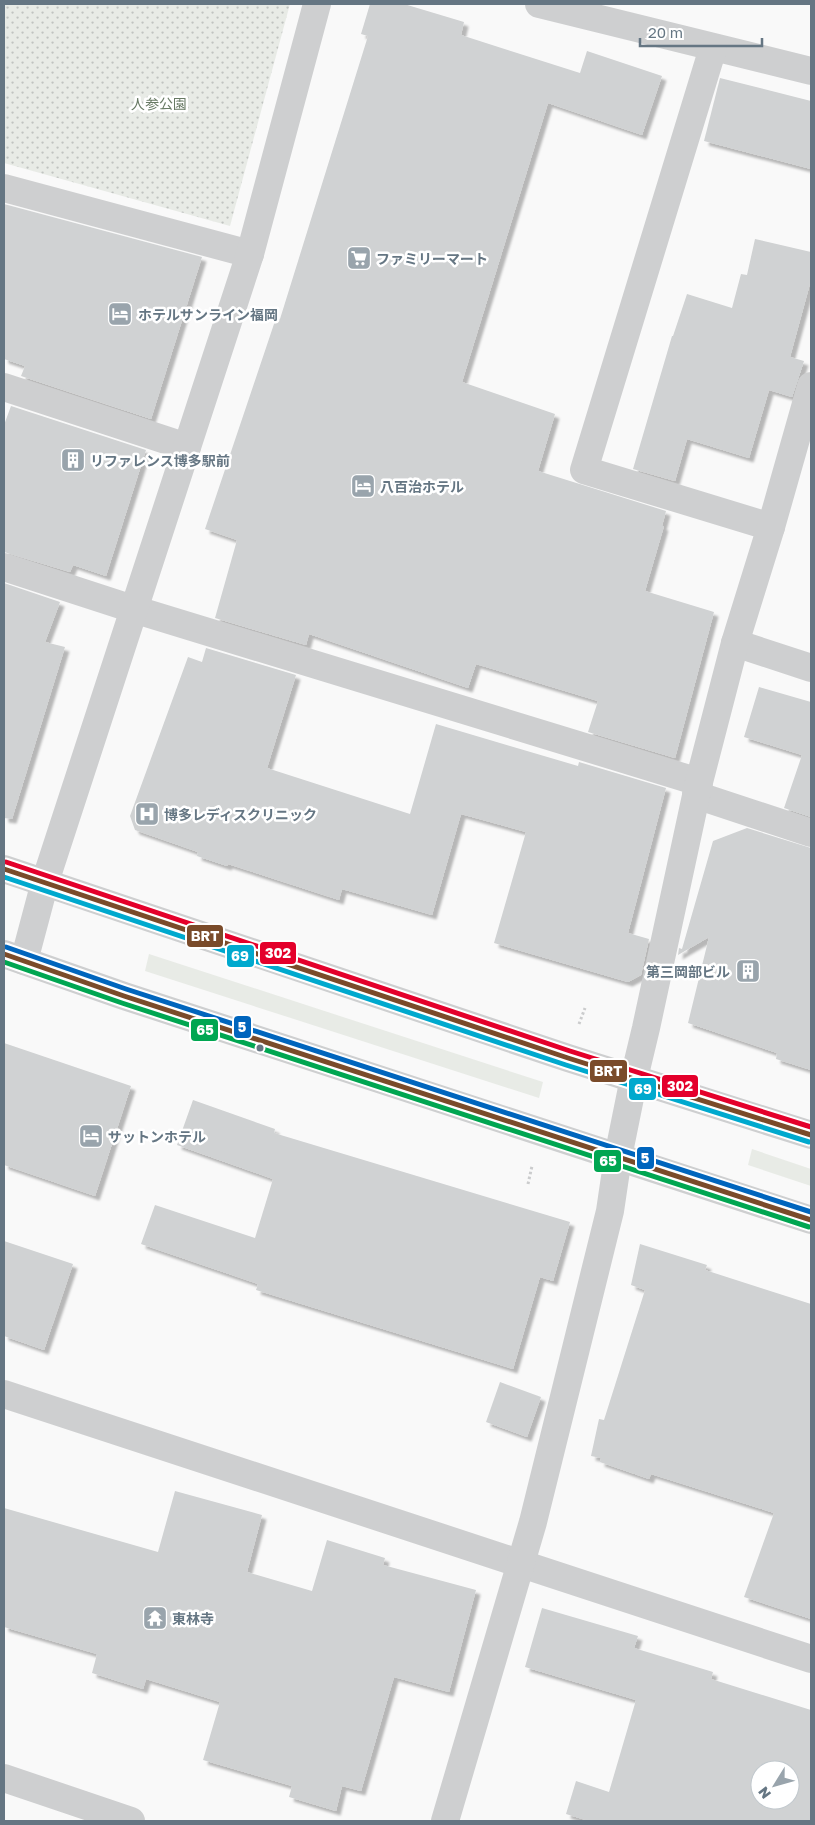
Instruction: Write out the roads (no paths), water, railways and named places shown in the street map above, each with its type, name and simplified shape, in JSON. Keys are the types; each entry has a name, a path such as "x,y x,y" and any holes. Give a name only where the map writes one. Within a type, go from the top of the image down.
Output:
{"street":[{"path":"317,4 250,254 45,882 14,957 124,996 811,1220"},
{"path":"539,4 811,72"},
{"path":"713,48 584,470 771,527"},
{"path":"4,188 250,254"},
{"path":"445,1821 520,1563 534,1522 605,1230 634,1078 697,788 735,643 771,527 811,386"},
{"path":"4,387 187,447"},
{"path":"4,567 697,788 811,833"},
{"path":"735,643 811,668"},
{"path":"4,869 568,1058 811,1135"},
{"path":"4,1394 811,1659"},
{"path":"8,1785 131,1821"}],"place":[{"name":"ファミリーマート","path":"359,258"},
{"name":"ホテルサンライン福岡","path":"120,314"},
{"name":"リファレンス博多駅前","path":"73,460"},
{"name":"八百治ホテル","path":"363,486"},
{"name":"博多レディスクリニック","path":"147,814"},
{"name":"第三岡部ビル","path":"748,971"},
{"name":"サットンホテル","path":"91,1136"},
{"name":"東林寺","path":"155,1618"}],"park label":[{"name":"人参公園","path":"159,103"}]}
